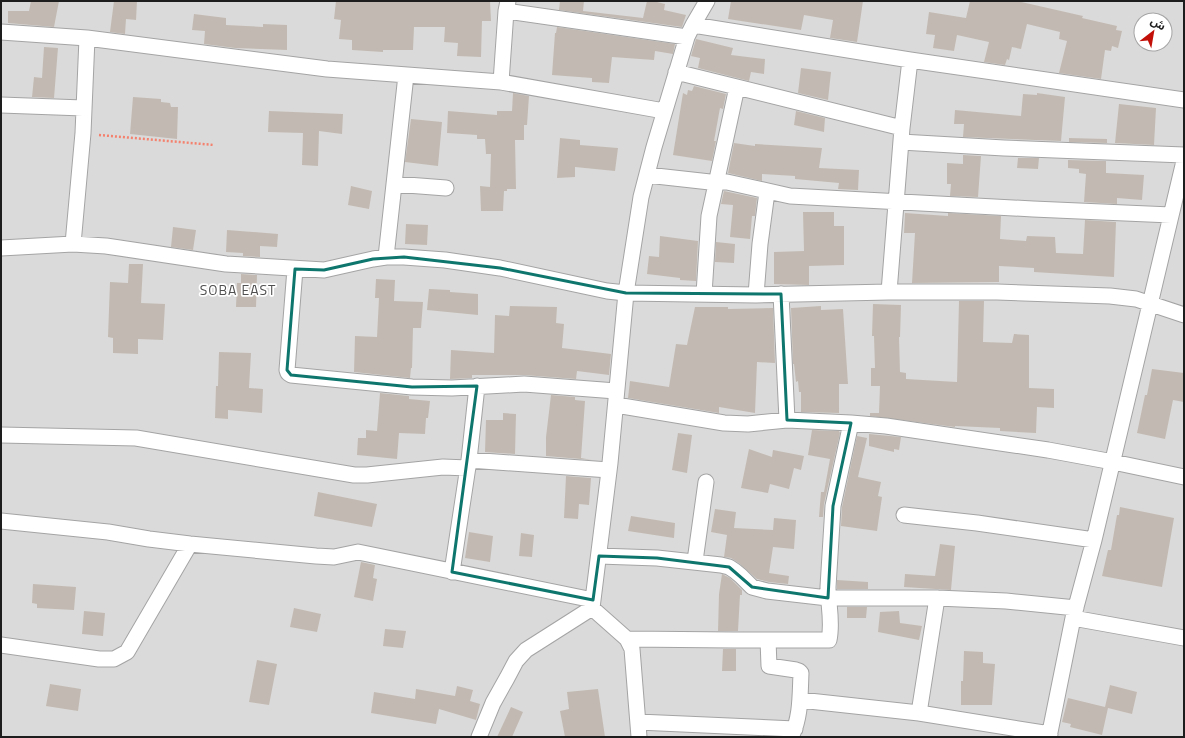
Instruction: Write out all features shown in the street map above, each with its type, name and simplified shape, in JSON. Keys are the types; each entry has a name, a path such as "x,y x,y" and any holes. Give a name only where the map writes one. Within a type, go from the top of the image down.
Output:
{"street":[{"path":"479,737 493,704 516,661 526,650 592,604 609,470 626,293 641,197 676,72 690,31 707,1"},
{"path":"501,82 507,6 910,60 1184,100"},
{"path":"1,32 87,38 270,63 326,69 501,82 664,111"},
{"path":"73,244 83,133 87,38"},
{"path":"889,292 901,135 910,60"},
{"path":"676,72 737,87 901,135 1004,148 1184,155"},
{"path":"386,257 406,76"},
{"path":"704,294 709,216 737,87"},
{"path":"1,105 83,108"},
{"path":"800,700 919,713 1049,735 1075,613 1113,462 1184,161"},
{"path":"646,175 727,182 790,196 1171,214"},
{"path":"394,184 446,188"},
{"path":"756,295 760,244 767,192"},
{"path":"1,248 73,244 106,246 226,264 324,270 351,263 386,257 411,257 500,268 607,291 626,293 756,295 889,292 998,292 1110,296 1136,299 1184,315"},
{"path":"295,269 287,370 288,374 291,375 412,387 524,384 616,398 724,423 748,424 787,420 886,426 970,438 1113,462 1184,477"},
{"path":"781,294 787,420"},
{"path":"452,572 468,464 477,386"},
{"path":"627,639 829,640 830,604 828,598 833,506 851,423"},
{"path":"1,435 136,438 354,475 367,475 468,464 609,470"},
{"path":"694,561 706,482"},
{"path":"904,515 978,523 1094,540"},
{"path":"1,521 108,532 149,540 316,556 334,556 358,552 592,604 627,639 633,654 639,730 793,733 800,700 801,674 800,671 796,670 769,666 768,640"},
{"path":"1,646 99,659 114,659 127,652 190,544"},
{"path":"599,556 694,561 729,567 752,587 767,591 828,598 938,598 1006,601 1075,613 1184,638"},
{"path":"919,713 938,598"}],"path":[{"path":"83,133 214,145"}],"highlighted area":[{"path":"404,257 500,268 626,293 781,294 787,420 851,423 833,506 828,598 752,587 729,567 657,558 599,556 593,600 452,572 477,386 412,387 291,375 287,370 295,269 324,270 373,259"}],"shaded area":[{"path":"1,1 1184,1 1184,737 1,737"}],"building":[{"path":"31,1 59,1 54,27 8,23 8,11 29,11"},
{"path":"114,1 137,1 136,20 126,19 125,34 110,32"},
{"path":"336,1 490,1 491,21 482,21 481,57 457,56 458,43 444,42 445,27 414,27 413,50 383,50 383,52 352,50 352,40 339,39 341,20 334,19"},
{"path":"560,1 584,1 583,11 643,18 647,1 653,1 665,4 664,10 686,15 682,27 559,10"},
{"path":"731,1 863,1 857,42 830,38 833,20 804,15 801,30 728,19"},
{"path":"970,1 1017,1 1083,16 1082,18 1117,26 1116,30 1122,31 1118,48 1112,46 1111,51 1105,50 1101,79 1059,73 1067,41 1059,39 1060,32 1027,24 1021,49 1012,47 1009,60 1007,59 1005,65 984,62 989,42 957,35 954,51 933,48 935,35 926,34 929,12 966,18"},
{"path":"194,14 226,18 226,25 263,27 263,24 287,25 287,50 235,48 204,44 205,31 192,30"},
{"path":"557,27 675,44 673,54 655,51 654,60 612,57 609,83 592,82 592,78 552,75 555,33"},
{"path":"696,39 733,48 731,55 765,59 764,74 751,72 749,81 698,68 700,58 691,56"},
{"path":"44,47 58,48 54,98 32,97 34,77 42,78"},
{"path":"801,68 831,72 828,100 798,93"},
{"path":"694,86 726,94 723,109 720,108 712,161 673,155 683,93 687,95 688,90 692,91"},
{"path":"513,93 529,96 527,125 524,125 524,140 515,140 516,189 507,189 507,191 504,191 503,211 481,211 480,186 490,187 491,154 486,154 485,139 477,139 477,135 447,133 448,111 497,115 497,111 512,111"},
{"path":"1037,93 1065,97 1061,141 963,137 964,124 954,124 955,110 1021,116 1023,94 1037,95"},
{"path":"133,97 161,99 161,102 170,103 171,107 178,107 177,139 130,134"},
{"path":"1119,104 1156,108 1154,145 1115,143"},
{"path":"269,111 343,114 342,134 319,131 318,166 302,165 303,133 268,132"},
{"path":"796,111 825,118 824,132 794,125"},
{"path":"411,119 442,122 438,166 405,162"},
{"path":"560,138 580,140 580,145 618,148 615,171 575,167 575,177 557,178"},
{"path":"1069,138 1107,139 1107,143 1069,142"},
{"path":"734,143 755,146 755,144 822,148 819,168 859,170 858,190 838,189 839,183 795,179 795,176 762,174 762,181 728,173"},
{"path":"963,155 981,156 978,197 950,196 951,184 947,184 947,163 963,164"},
{"path":"1018,158 1039,158 1038,169 1017,168"},
{"path":"1068,160 1106,161 1106,173 1144,175 1142,200 1117,198 1117,204 1084,202 1086,174 1079,173 1079,169 1068,168"},
{"path":"351,186 372,191 369,209 348,205"},
{"path":"724,191 757,198 755,216 752,216 750,239 730,237 733,205 721,204"},
{"path":"803,212 834,212 834,226 844,226 844,265 809,266 809,285 774,284 774,252 804,251"},
{"path":"905,213 948,216 948,213 1001,216 1000,239 1026,241 1027,236 1055,237 1056,253 1083,254 1085,220 1116,222 1114,277 1034,272 1034,268 999,266 999,282 912,283 915,233 904,233"},
{"path":"406,224 428,225 427,245 405,244"},
{"path":"173,227 196,230 193,250 171,247"},
{"path":"227,230 278,234 277,247 260,246 260,257 243,256 243,253 226,252"},
{"path":"660,236 698,241 696,281 680,280 680,278 647,274 649,256 659,257"},
{"path":"716,242 735,244 734,263 715,262"},
{"path":"129,264 143,264 141,303 165,304 163,340 138,339 138,354 113,353 113,338 108,337 110,282 128,283"},
{"path":"241,274 257,275 256,307 236,307 237,283 241,283"},
{"path":"376,279 395,280 394,301 423,302 421,328 413,328 412,368 410,378 354,372 355,336 377,337 379,298 375,298"},
{"path":"429,289 478,294 478,315 427,310"},
{"path":"959,301 984,301 983,342 1012,343 1014,334 1029,335 1029,388 1054,389 1054,408 1037,407 1036,433 1000,431 1000,428 955,427 870,416 870,413 879,413 880,386 871,386 871,368 875,368 874,336 872,336 873,304 901,305 899,337 900,372 906,373 906,379 957,382"},
{"path":"510,306 557,307 556,323 564,324 562,348 611,354 609,375 577,371 576,379 524,375 472,375 472,378 450,379 451,350 494,353 495,315 509,316"},
{"path":"821,306 821,310 843,309 848,384 839,384 839,413 801,412 801,392 799,392 798,381 796,382 793,364 791,308"},
{"path":"695,307 728,307 728,309 773,308 775,363 757,362 755,413 719,407 719,413 628,398 630,381 669,387 676,344 687,345"},
{"path":"219,352 251,353 249,388 263,389 262,413 228,410 228,419 215,418"},
{"path":"1152,369 1184,373 1184,402 1173,400 1165,439 1137,433"},
{"path":"380,393 409,396 409,399 430,401 428,418 426,418 425,434 399,433 397,459 357,455 358,438 366,438 366,430 377,431"},
{"path":"551,395 575,397 575,400 585,401 581,458 592,460 546,456 546,437"},
{"path":"503,413 516,414 515,454 485,452 486,420 503,420"},
{"path":"812,430 839,431 840,433 824,504 823,517 819,517 821,492 824,492 830,459 808,455"},
{"path":"678,433 692,435 687,473 672,470"},
{"path":"869,434 901,437 899,450 894,449 894,452 869,446"},
{"path":"857,436 867,438 858,477 881,482 878,496 882,497 877,531 841,526 842,507"},
{"path":"749,449 772,457 773,450 804,456 801,470 794,468 789,489 770,484 768,493 741,488"},
{"path":"566,476 591,478 589,505 579,504 578,519 564,518"},
{"path":"318,492 377,504 372,527 314,516"},
{"path":"1120,507 1174,518 1162,587 1102,576 1108,550 1111,550 1117,515 1119,515"},
{"path":"715,509 736,512 734,528 773,530 774,518 796,520 794,549 773,547 769,573 789,576 788,584 757,579 731,558 724,557 727,535 711,532"},
{"path":"631,516 675,523 674,538 628,531"},
{"path":"469,532 493,536 490,562 465,558"},
{"path":"521,533 534,535 532,557 519,556"},
{"path":"940,544 955,546 951,590 904,587 905,574 935,576"},
{"path":"361,562 375,565 373,578 377,579 373,601 354,597"},
{"path":"722,574 730,578 742,590 742,595 740,595 738,631 718,631 719,594"},
{"path":"837,580 868,582 868,589 837,589"},
{"path":"33,584 76,587 74,610 37,608 37,604 32,603"},
{"path":"847,607 867,607 866,618 847,618"},
{"path":"294,608 321,614 317,632 290,627"},
{"path":"84,611 105,613 103,636 82,634"},
{"path":"899,611 900,623 922,626 919,640 878,632 880,612"},
{"path":"385,629 406,631 403,648 383,646"},
{"path":"723,649 736,649 736,671 722,671"},
{"path":"964,651 983,652 983,663 995,664 992,705 961,705 961,681 963,681"},
{"path":"257,660 277,664 269,705 249,702"},
{"path":"50,684 81,689 78,711 46,706"},
{"path":"1110,685 1137,692 1132,714 1108,708 1102,735 1070,727 1071,724 1062,722 1068,698 1105,707"},
{"path":"457,686 473,690 470,701 480,704 476,720 439,709 436,724 371,713 374,692 415,699 416,689 455,696"},
{"path":"598,689 605,737 565,737 560,711 569,709 567,692"},
{"path":"511,707 523,712 512,737 497,737"}],"district":[{"name":"SOBA EAST","path":"238,290"}]}
